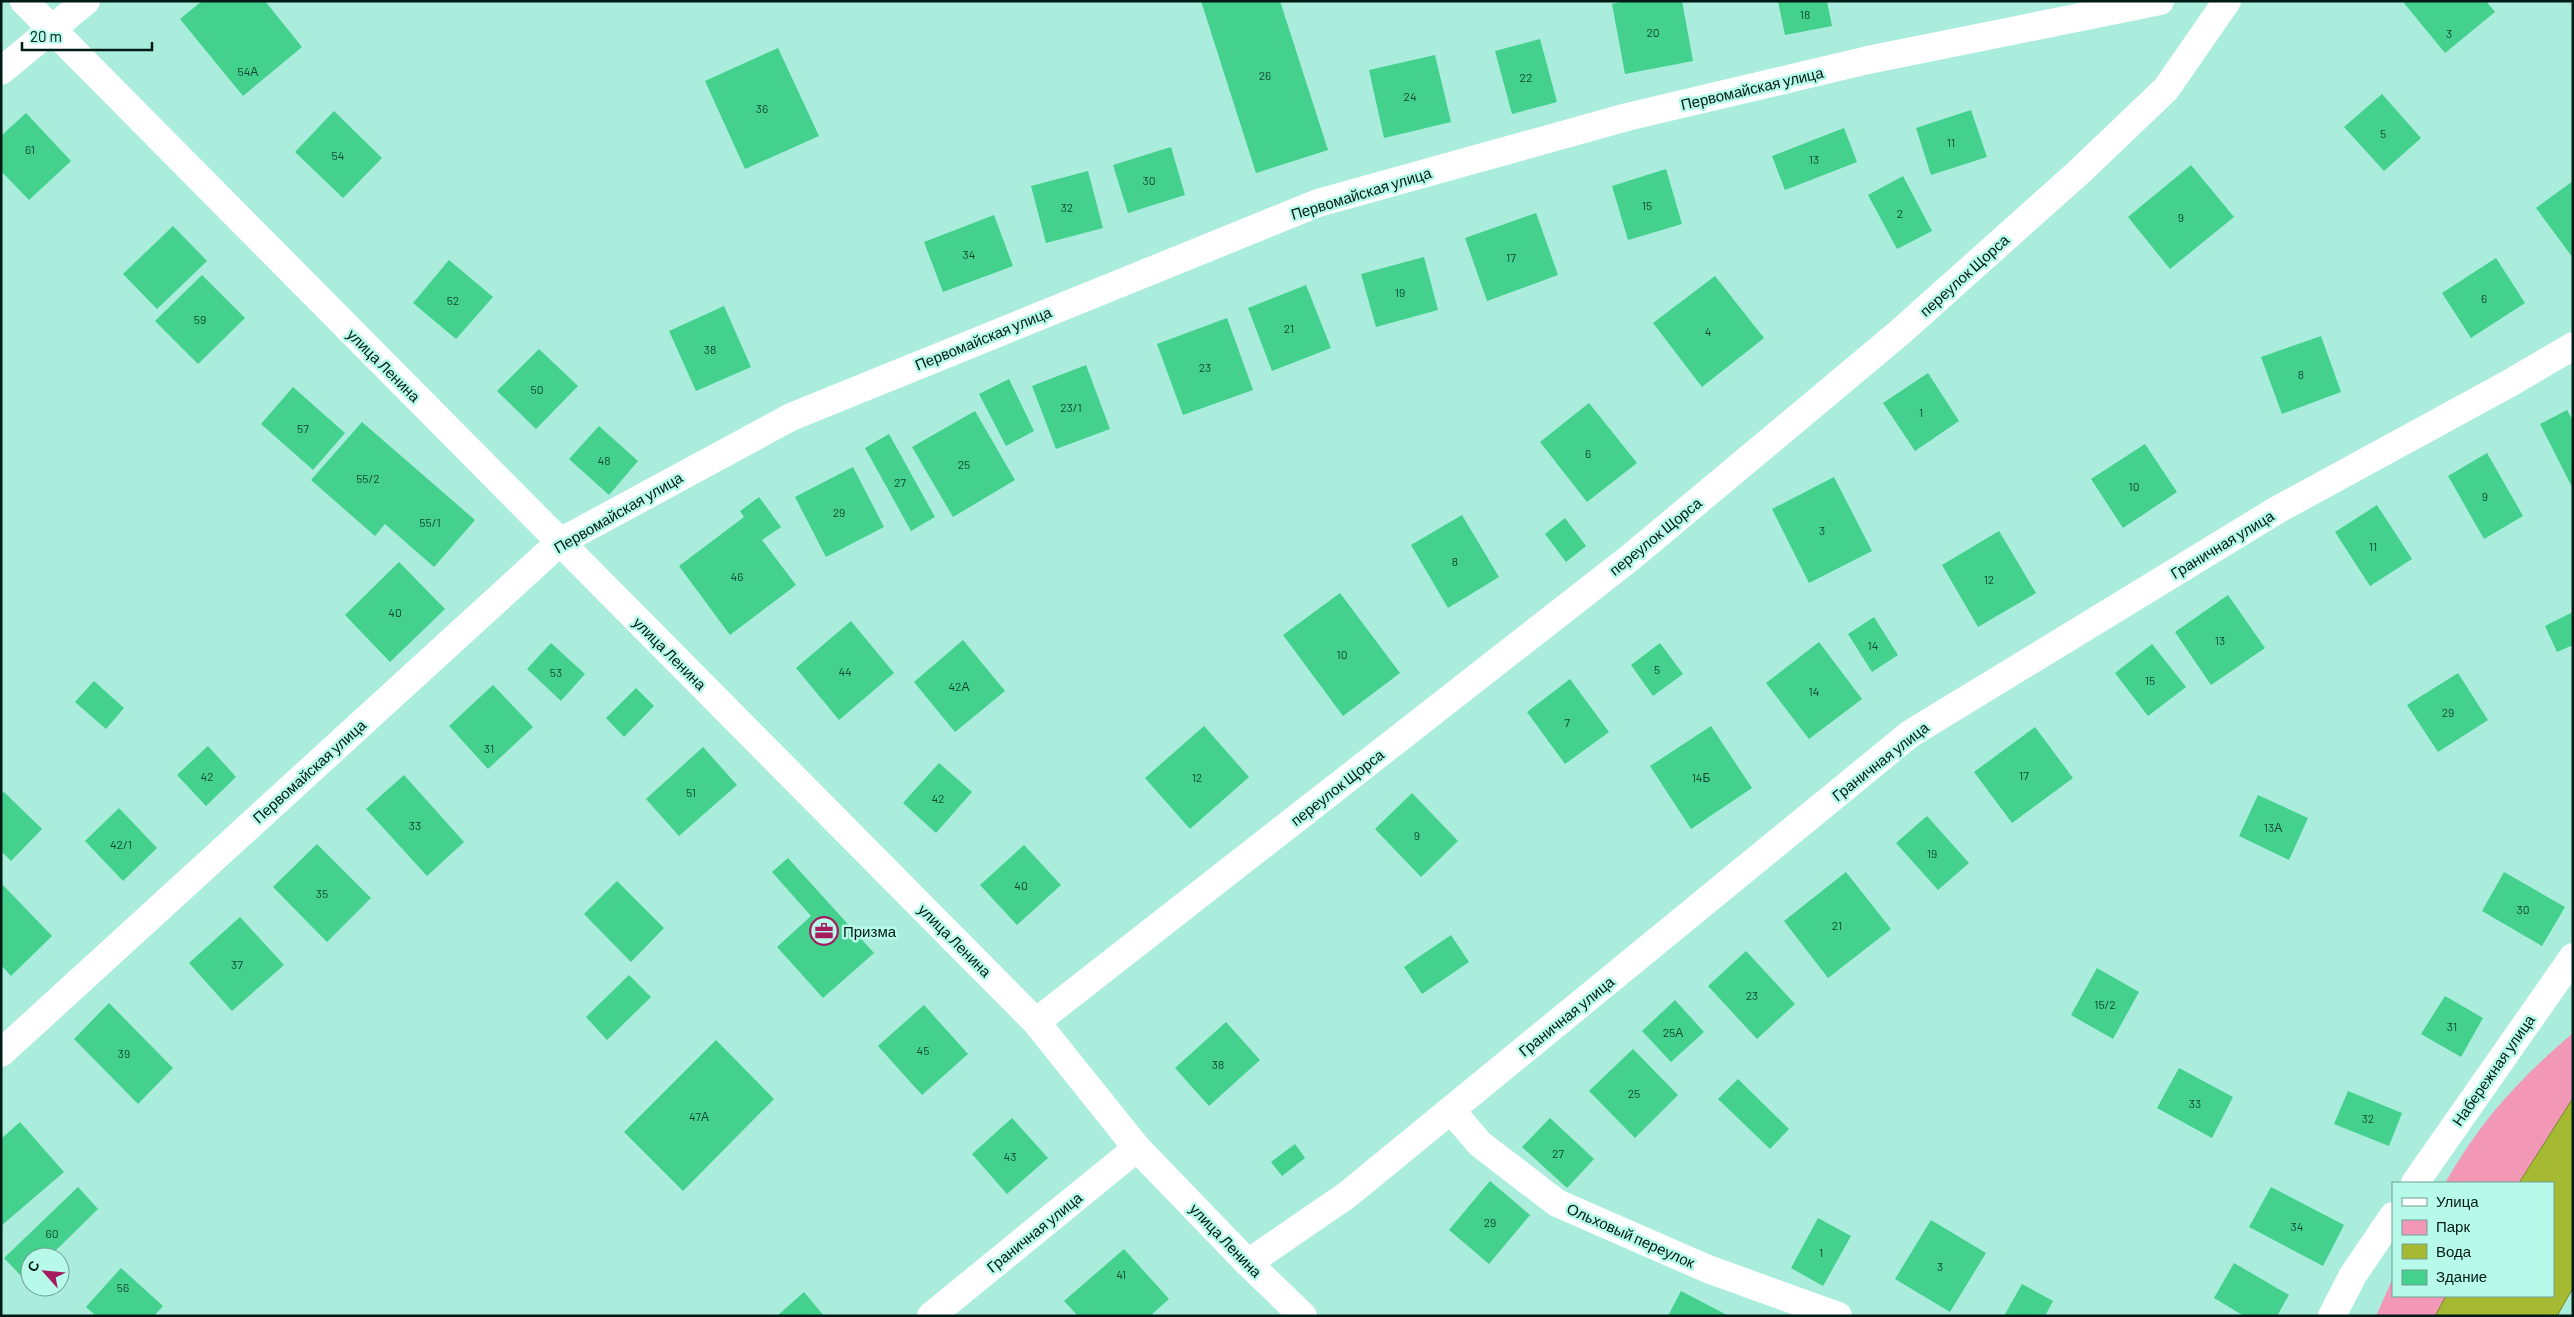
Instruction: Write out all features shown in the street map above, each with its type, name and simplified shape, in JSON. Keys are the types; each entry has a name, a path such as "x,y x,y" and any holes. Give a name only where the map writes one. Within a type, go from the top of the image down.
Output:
{"street":[{"name":"улица Ленина","path":"24,1 1036,1022 1137,1148 1248,1263 1303,1316"},
{"path":"1,70 86,1"},
{"name":"Первомайская улица","path":"1,1053 560,542 791,417 1318,203 1627,117 1868,60 2160,1"},
{"name":"переулок Щорса","path":"1036,1022 1624,563 1899,333 2079,172 2166,89 2227,1"},
{"name":"Граничная улица","path":"1248,1263 1347,1195 1910,734 2277,510 2510,383 2573,346"},
{"name":"Набережная улица","path":"2416,1182 2573,957"},
{"name":"Ольховый переулок","path":"1451,1110 1480,1144 1556,1203 1708,1269 1838,1316"},
{"name":"Граничная улица","path":"931,1316 1137,1148"},
{"path":"2332,1316 2354,1275 2392,1218"}],"green space":[{"path":"2573,1033 2573,1098 2520,1182 2446,1182 2487,1120 2518,1085"},
{"path":"2392,1280 2392,1297 2445,1297 2435,1316 2376,1316"}],"water":[{"path":"2573,1098 2573,1288 2557,1316 2435,1316 2445,1297 2554,1297 2554,1182 2520,1182"}],"building":[{"path":"202,1 265,1 302,47 243,96 180,19"},
{"path":"1201,1 1280,1 1328,150 1256,173"},
{"path":"1625,1 1682,1 1693,61 1625,74 1612,4"},
{"path":"1778,1 1827,1 1832,26 1785,35"},
{"path":"2407,1 2486,1 2495,12 2445,53 2404,3"},
{"path":"1540,39 1557,102 1512,114 1495,51"},
{"path":"778,48 819,136 745,169 705,81"},
{"path":"1435,55 1451,122 1384,138 1369,70"},
{"path":"2382,94 2421,138 2384,171 2344,127"},
{"path":"1971,110 1987,157 1931,175 1916,128"},
{"path":"334,111 382,158 343,198 295,152"},
{"path":"26,113 71,161 29,200 1,171 1,136"},
{"path":"1844,128 1857,162 1785,190 1772,156"},
{"path":"1171,147 1185,195 1128,213 1113,165"},
{"path":"2191,165 2234,217 2170,269 2128,217"},
{"path":"1666,169 1682,224 1628,240 1612,186"},
{"path":"1088,171 1103,228 1046,243 1031,186"},
{"path":"1903,176 1932,231 1897,249 1868,195"},
{"path":"2573,181 2573,258 2536,208"},
{"path":"1536,213 1558,275 1487,301 1465,238"},
{"path":"994,215 1013,266 943,292 924,242"},
{"path":"173,226 207,261 157,309 123,274"},
{"path":"1424,257 1438,310 1376,327 1361,274"},
{"path":"2496,258 2525,303 2471,338 2442,293"},
{"path":"449,260 493,297 456,339 413,303"},
{"path":"202,275 245,318 198,364 155,321"},
{"path":"1715,276 1764,338 1702,387 1653,323"},
{"path":"1306,285 1331,348 1272,371 1248,308"},
{"path":"724,306 751,367 696,391 669,331"},
{"path":"1227,318 1253,390 1183,415 1157,344"},
{"path":"2321,336 2341,392 2282,414 2261,357"},
{"path":"539,349 578,386 536,429 497,391"},
{"path":"1086,365 1110,429 1056,449 1032,386"},
{"path":"1928,373 1959,421 1915,451 1883,403"},
{"path":"1009,379 1034,431 1006,446 979,394"},
{"path":"293,387 345,433 313,470 261,424"},
{"path":"1589,403 1637,463 1587,502 1540,442"},
{"path":"2567,410 2573,421 2573,489 2540,424"},
{"path":"975,411 1015,480 953,517 912,447"},
{"path":"362,422 475,520 434,567 385,524 375,536 311,480"},
{"path":"599,426 638,461 609,495 569,459"},
{"path":"889,434 935,517 911,531 865,448"},
{"path":"2145,444 2177,492 2123,528 2091,479"},
{"path":"2487,453 2523,516 2484,539 2448,476"},
{"path":"853,467 884,527 826,557 795,497"},
{"path":"1834,477 1872,551 1809,583 1772,509"},
{"path":"759,497 781,527 762,540 796,585 730,635 679,566 744,517 740,511"},
{"path":"2377,505 2412,559 2370,586 2335,532"},
{"path":"1462,515 1499,577 1448,608 1411,545"},
{"path":"1565,518 1586,546 1566,562 1545,534"},
{"path":"1999,531 2036,593 1978,627 1942,565"},
{"path":"399,562 445,609 390,662 345,615"},
{"path":"1340,593 1400,673 1343,716 1283,635"},
{"path":"2228,595 2265,648 2211,685 2175,632"},
{"path":"2573,612 2573,645 2557,652 2545,626"},
{"path":"1874,617 1898,655 1872,672 1848,634"},
{"path":"851,621 894,673 839,720 796,668"},
{"path":"963,640 1005,691 955,732 914,682"},
{"path":"1819,642 1862,699 1809,739 1766,683"},
{"path":"551,643 585,674 561,701 527,669"},
{"path":"1660,643 1683,674 1653,696 1631,665"},
{"path":"2152,644 2186,687 2148,716 2115,673"},
{"path":"2458,673 2488,720 2438,752 2407,705"},
{"path":"1570,679 1609,732 1565,764 1527,712"},
{"path":"94,681 124,708 106,729 75,702"},
{"path":"493,685 533,727 488,769 449,726"},
{"path":"636,688 654,706 624,737 606,718"},
{"path":"1204,726 1249,777 1190,829 1145,778"},
{"path":"1711,726 1752,788 1691,829 1650,766"},
{"path":"2035,727 2073,778 2012,823 1974,772"},
{"path":"208,746 236,777 206,806 177,775"},
{"path":"703,747 737,785 679,836 646,799"},
{"path":"939,763 972,792 936,833 903,803"},
{"path":"404,775 464,842 427,876 366,809"},
{"path":"4,792 42,829 11,861 1,851 1,794"},
{"path":"1412,793 1458,841 1421,877 1375,829"},
{"path":"2258,795 2308,818 2289,860 2239,836"},
{"path":"119,808 157,848 123,881 85,841"},
{"path":"1927,816 1969,863 1938,890 1896,843"},
{"path":"317,844 371,898 327,942 273,887"},
{"path":"1024,845 1061,885 1017,925 980,885"},
{"name":"Призма","path":"788,858 874,953 823,998 777,947 811,916 772,872"},
{"path":"1846,872 1891,929 1828,978 1784,921"},
{"path":"2504,872 2565,907 2542,946 2482,911"},
{"path":"617,881 664,928 631,962 584,914"},
{"path":"1,883 52,936 11,976 1,965"},
{"path":"240,917 284,965 232,1011 189,963"},
{"path":"1451,935 1469,962 1422,994 1404,967"},
{"path":"1746,951 1795,1004 1757,1039 1708,986"},
{"path":"2097,968 2139,992 2113,1039 2071,1015"},
{"path":"629,975 651,997 607,1040 586,1017"},
{"path":"2445,996 2483,1018 2461,1057 2421,1034"},
{"path":"1675,1000 1704,1032 1671,1062 1642,1031"},
{"path":"109,1003 173,1068 138,1104 74,1039"},
{"path":"924,1005 968,1054 922,1095 878,1046"},
{"path":"1226,1022 1260,1060 1209,1106 1175,1068"},
{"path":"716,1040 774,1099 683,1191 624,1132"},
{"path":"1633,1049 1678,1095 1635,1138 1589,1091"},
{"path":"2179,1068 2233,1097 2212,1138 2157,1108"},
{"path":"1738,1079 1789,1129 1770,1149 1718,1099"},
{"path":"2348,1091 2402,1113 2389,1146 2334,1124"},
{"path":"1012,1118 1048,1158 1007,1194 972,1154"},
{"path":"1550,1118 1594,1159 1567,1188 1522,1147"},
{"path":"20,1122 64,1172 1,1226 1,1139"},
{"path":"1295,1144 1305,1158 1282,1176 1271,1162"},
{"path":"1490,1181 1530,1215 1489,1264 1449,1230"},
{"path":"78,1187 98,1209 59,1247 20,1247 20,1275 4,1258"},
{"path":"2271,1187 2344,1225 2323,1266 2249,1227"},
{"path":"1818,1218 1851,1236 1823,1286 1791,1268"},
{"path":"1931,1220 1986,1253 1950,1312 1895,1279"},
{"path":"1124,1249 1169,1299 1150,1316 1078,1316 1064,1301"},
{"path":"2234,1263 2289,1295 2277,1316 2244,1316 2214,1298"},
{"path":"121,1268 163,1306 154,1316 96,1316 86,1307"},
{"path":"2022,1284 2053,1301 2045,1316 2004,1316"},
{"path":"1681,1291 1729,1316 1668,1316"},
{"path":"804,1292 824,1316 777,1316"}],"place":[{"name":"Призма","path":"824,931"}]}
